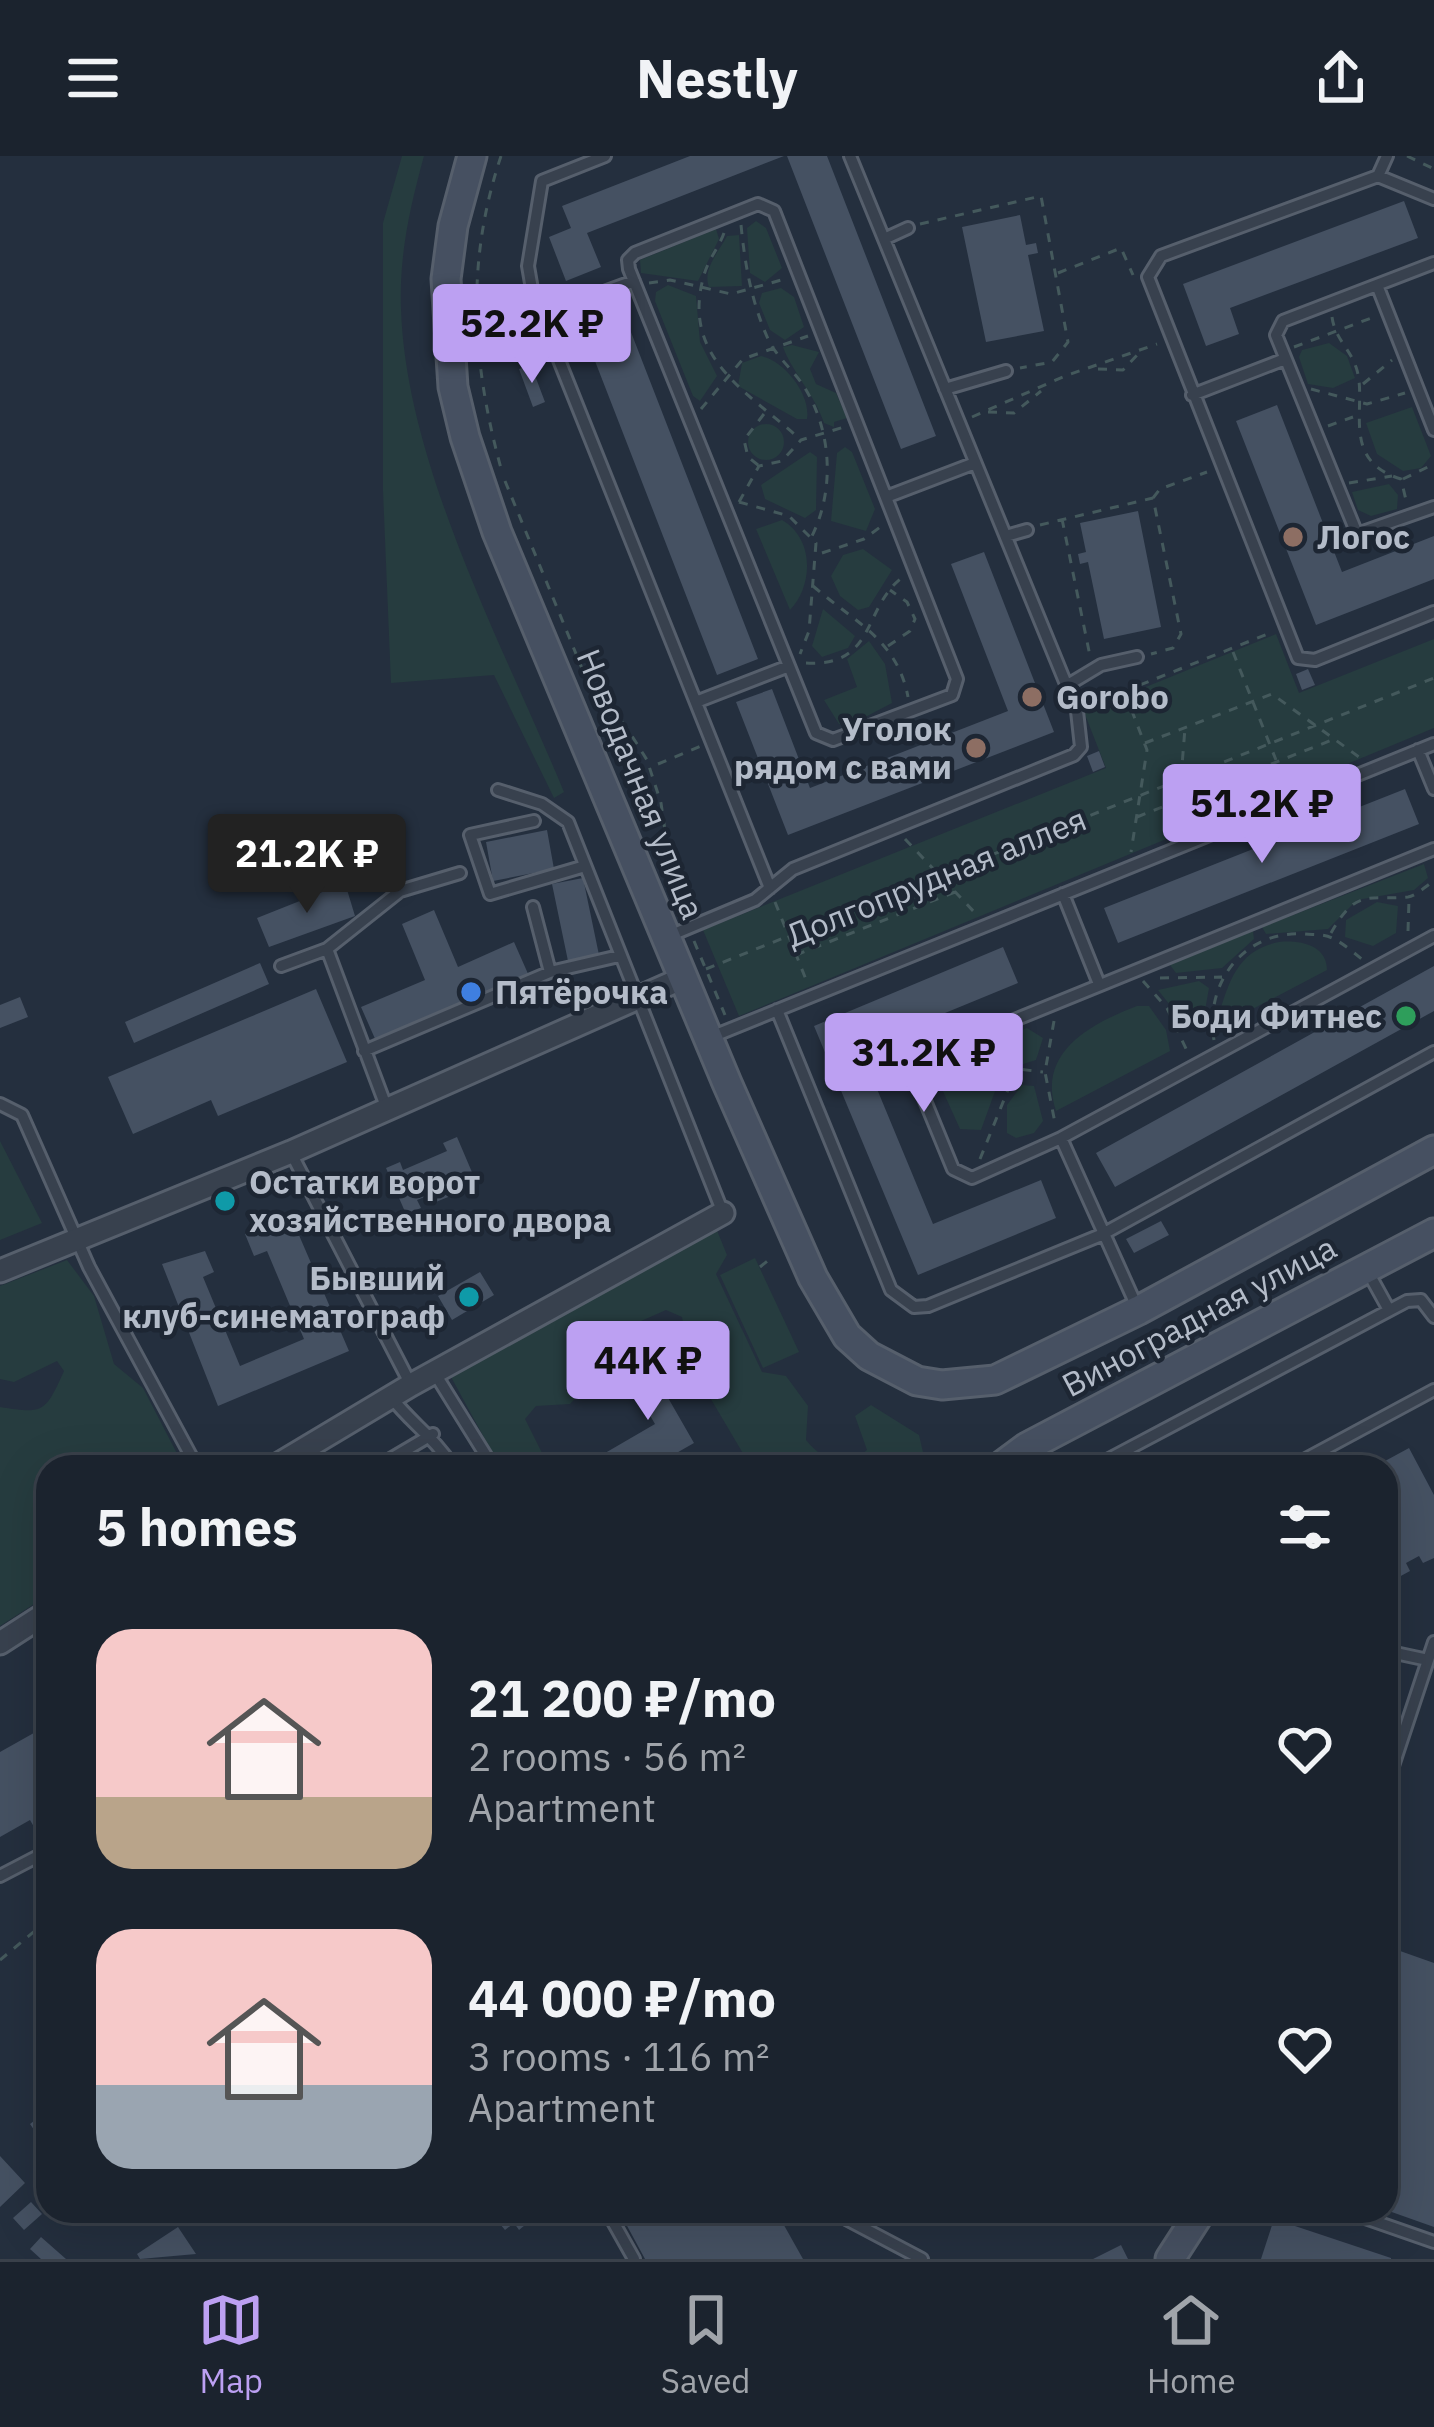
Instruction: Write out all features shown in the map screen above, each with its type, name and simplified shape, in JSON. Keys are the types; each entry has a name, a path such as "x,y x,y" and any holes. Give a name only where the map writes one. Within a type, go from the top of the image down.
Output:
{"street":[{"name":"Новодачная улица","path":"472,156 453,226 446,279 447,334 460,421 497,532 677,932 832,1315 869,1356 917,1381 942,1385 995,1380 1139,1310"},
{"path":"0,1271 291,1152 694,974"},
{"path":"1139,1310 1434,1150"},
{"path":"294,1455 411,1384 723,1213"},
{"name":"Виноградная улица","path":"1017,1455 1434,1233"},
{"path":"0,1643 36,1620"},
{"path":"1171,2259 1194,2223"}],"lane":[{"path":"605,156 542,181 528,266 541,315 770,888"},
{"path":"677,932 770,888 793,869 1074,755 1083,736 1077,711 850,156"},
{"path":"1378,176 1387,156"},
{"path":"1434,199 1378,176 1161,256 1148,277 1298,658 1315,660 1434,612"},
{"path":"767,204 857,422 958,688 911,710 822,740 628,260 635,253 740,212 767,204"},
{"path":"884,239 908,228"},
{"path":"1434,262 1277,326 1284,355 1357,534 1434,508"},
{"path":"541,315 635,284"},
{"path":"1377,285 1434,430"},
{"path":"1192,395 1284,355"},
{"path":"945,389 1006,371"},
{"path":"886,496 975,463"},
{"path":"1006,536 1027,530"},
{"path":"1066,686 1095,669 1136,657"},
{"path":"697,702 789,666"},
{"path":"720,1033 1434,744"},
{"path":"1418,750 1434,789"},
{"path":"498,790 542,804 568,822 723,1213"},
{"path":"534,821 470,835 490,894 585,866"},
{"path":"1434,850 919,1059 914,1074 952,1169 972,1178 1061,1138 1434,936"},
{"path":"281,966 327,949 400,891 460,873"},
{"path":"1063,894 1099,984"},
{"path":"533,907 550,972"},
{"path":"327,949 387,1109"},
{"path":"364,1051 550,972 619,956"},
{"path":"776,1010 891,1291 901,1301 928,1306 1101,1235 1434,1052"},
{"path":"0,1104 22,1115 78,1241 191,1455"},
{"path":"1061,1138 1101,1235 1139,1310"},
{"path":"291,1152 411,1384"},
{"path":"1366,1269 1389,1310"},
{"path":"1117,1455 1389,1310 1421,1300 1434,1317"},
{"path":"434,1372 486,1455"},
{"path":"1313,1455 1434,1390"},
{"path":"391,1396 406,1416 433,1434 446,1455"},
{"path":"397,1455 433,1434"},
{"path":"1398,1751 1434,1642"},
{"path":"1398,1654 1428,1660"},
{"path":"0,1876 36,1857"},
{"path":"614,2223 634,2259"},
{"path":"854,2223 922,2259"},
{"path":"1379,2223 1434,2242"}],"path":[{"path":"501,156 482,225 474,288 477,362 491,434 518,517 588,683 647,760 665,826 677,932 720,1033"},
{"path":"1407,156 1434,169"},
{"path":"908,228 1041,196 1068,342 1052,362 1006,371"},
{"path":"740,212 751,290 772,347 808,394 822,434 829,473 812,536"},
{"path":"723,218 724,234 701,290 698,313 703,342 724,376 802,440"},
{"path":"1056,274 1121,248 1135,279 1148,277"},
{"path":"635,284 670,280 701,290 751,290 798,274"},
{"path":"1329,303 1334,334 1353,358 1362,386 1355,416 1371,457 1401,479 1434,464"},
{"path":"1284,355 1388,312"},
{"path":"688,416 707,403 724,376 743,359 821,332"},
{"path":"959,422 1065,376 1169,339"},
{"path":"1096,368 1123,370 1140,351"},
{"path":"1362,386 1403,352"},
{"path":"986,412 1014,413 1042,389"},
{"path":"1299,393 1325,389 1358,403 1418,389"},
{"path":"759,466 748,457 744,440 768,410"},
{"path":"1314,431 1355,416"},
{"path":"739,502 759,466 782,461 802,440 857,422"},
{"path":"1027,530 1061,517 1153,498 1160,489 1220,468"},
{"path":"1336,486 1392,476"},
{"path":"1401,479 1411,517"},
{"path":"1136,657 1173,648 1181,634 1153,498"},
{"path":"725,507 739,502 790,516 812,536 819,554 809,631 799,662 822,663 849,653 872,628 889,589 915,572"},
{"path":"819,554 864,539 893,515"},
{"path":"1061,517 1095,669"},
{"path":"813,586 872,628 888,646 904,674 911,710"},
{"path":"888,646 910,632 915,619 908,602 889,589"},
{"path":"1077,711 1283,628"},
{"path":"1232,648 1277,761"},
{"name":"Долгопрудная аллея","path":"694,974 1434,678"},
{"path":"1125,692 1144,743 1129,868"},
{"path":"1144,743 1272,694 1375,768"},
{"path":"1181,779 1185,728"},
{"path":"1137,817 1334,739"},
{"path":"658,764 712,741"},
{"path":"1194,774 1200,792"},
{"path":"895,828 986,925"},
{"path":"1329,935 1363,900 1382,894 1409,897 1434,881"},
{"path":"796,955 955,892"},
{"path":"896,893 903,912"},
{"path":"1409,897 1412,948"},
{"path":"775,901 812,995"},
{"path":"1217,1054 1213,1019 1224,976 1237,957 1262,939 1282,934 1329,935 1374,968"},
{"path":"1133,970 1176,1023 1192,1067"},
{"path":"1144,982 1224,976"},
{"path":"1059,1001 1045,1072 1061,1138"},
{"path":"936,1052 956,1063 1045,1072"},
{"path":"972,1178 1016,1070"},
{"path":"760,1267 771,1258"},
{"path":"0,1960 36,1930"}],"green space":[{"path":"402,156 424,156 406,231 401,289 407,369 420,430 462,555 564,792 554,798 494,675 391,683 383,491 383,223"},
{"path":"756,221 766,228 782,268 765,282 750,273 747,228"},
{"path":"716,229 719,239 698,281 641,273 640,260"},
{"path":"739,235 742,286 709,287 708,274 716,254 727,236"},
{"path":"668,285 696,296 700,342 717,376 700,401 693,396 655,301 656,292"},
{"path":"781,288 794,297 804,327 785,340 770,330 759,303 762,293"},
{"path":"1329,343 1347,356 1355,378 1333,388 1308,384 1299,357 1302,350"},
{"path":"783,347 819,352 810,369 816,384 836,393 847,418 834,422 834,427 824,423 787,356"},
{"path":"761,356 795,380 805,400 807,419 797,419 738,386 742,363"},
{"path":"1412,407 1431,456 1421,468 1403,471 1377,454 1366,423"},
{"path":"766,424 779,429 784,442 779,455 766,460 753,455 748,442 753,429"},
{"path":"845,447 852,452 875,509 866,531 831,521 837,453"},
{"path":"810,452 817,457 816,510 805,518 765,499 761,485"},
{"path":"1389,484 1398,495 1397,509 1371,516 1358,510 1352,492"},
{"path":"782,520 800,539 807,563 803,588 790,610 756,529"},
{"path":"863,549 892,570 869,607 858,610 840,596 831,576 843,555"},
{"path":"823,609 855,636 848,648 822,657 812,646"},
{"path":"1276,634 1299,693 1434,639 1434,728 739,1016 703,930 1106,768 1084,712"},
{"path":"869,641 885,664 892,703 850,725 839,724 824,700 857,687 847,659"},
{"path":"1424,864 1428,878 1414,890 1357,900 1328,929 1266,934 1262,927"},
{"path":"1377,902 1398,906 1396,933 1373,946 1345,937 1346,920"},
{"path":"1253,931 1254,939 1222,968 1176,973 1170,965"},
{"path":"1279,942 1303,943 1317,950 1327,970 1226,1023 1219,1014 1238,968 1254,952"},
{"path":"1199,981 1209,988 1203,1022 1189,1029 1158,990"},
{"path":"1137,1006 1149,1006 1166,1030 1170,1051 1056,1111 1052,1090 1061,1056 1087,1031"},
{"path":"1027,1028 1043,1038 1036,1060 1023,1064 981,1054 985,1045"},
{"path":"957,1071 989,1072 998,1083 981,1130 960,1129 941,1087 946,1076"},
{"path":"1022,1085 1034,1086 1043,1121 1034,1133 1016,1138 1007,1133 1007,1105"},
{"path":"0,1141 42,1223 0,1240"},
{"path":"716,1228 727,1255 716,1274 762,1372 786,1376 808,1406 806,1440 823,1455 744,1455 692,1367 682,1317 666,1310 614,1333 606,1349 579,1373 582,1391 570,1404 536,1406 525,1419 543,1455 493,1455 450,1375"},
{"path":"755,1258 799,1352 763,1368 720,1275"},
{"path":"67,1260 94,1296 114,1364 143,1388 178,1455 36,1455 36,1603 0,1626 0,1407 41,1407 64,1371 57,1361 14,1382 0,1379 0,1286"},
{"path":"871,1405 919,1435 923,1452 860,1455 867,1450 855,1416"}],"building":[{"path":"690,156 784,156 587,233 601,267 566,281 549,237 571,228 562,206"},
{"path":"787,156 827,156 936,436 901,449"},
{"path":"1404,201 1418,238 1230,308 1239,334 1206,346 1183,284"},
{"path":"1020,215 1026,245 1036,243 1038,253 1028,255 1044,331 986,342 962,227"},
{"path":"622,309 758,659 717,675 581,325"},
{"path":"531,365 545,402 533,407 519,369"},
{"path":"1277,405 1342,572 1434,536 1434,579 1316,625 1236,421"},
{"path":"1138,511 1161,627 1104,639 1088,562 1080,564 1078,554 1086,552 1080,523"},
{"path":"984,552 1054,732 788,835 736,702 772,689 810,788 1008,711 951,564"},
{"path":"1308,669 1315,685 1302,690 1296,674"},
{"path":"1099,751 1105,767 1093,772 1087,756"},
{"path":"1405,789 1419,824 1118,943 1104,908"},
{"path":"547,830 554,869 493,881 486,842"},
{"path":"583,878 599,955 568,961 552,884"},
{"path":"345,883 355,916 269,947 257,918"},
{"path":"434,910 458,967 514,942 529,976 376,1041 361,1007 425,980 402,924"},
{"path":"1003,947 1018,983 860,1048 933,1224 1041,1180 1056,1218 918,1275 814,1026"},
{"path":"260,963 269,984 134,1043 125,1022"},
{"path":"1434,966 1434,1011 1115,1187 1096,1153"},
{"path":"316,989 347,1062 218,1116 211,1100 133,1134 108,1077"},
{"path":"20,997 28,1017 0,1028 0,1005"},
{"path":"457,1137 477,1184 463,1190 460,1182 449,1187 453,1195 431,1204 427,1196 417,1200 421,1208 406,1214 386,1168 400,1162 403,1170 447,1151 443,1143"},
{"path":"289,1212 349,1351 218,1406 162,1264 205,1251 214,1272 203,1277 240,1366 304,1339 267,1251 254,1256 245,1234"},
{"path":"1161,1221 1169,1235 1134,1253 1126,1239"},
{"path":"480,1272 494,1295 452,1320 438,1296"},
{"path":"640,1349 694,1443 673,1455 602,1455 655,1424 618,1361"},
{"path":"1409,1448 1434,1495 1434,1558 1423,1563 1419,1556 1406,1563 1410,1571 1398,1578 1398,1455"},
{"path":"36,1732 36,1830 30,1820 0,1837 0,1752"},
{"path":"1398,1950 1434,1963 1434,2227 1398,2214"},
{"path":"0,2156 25,2183 0,2207"},
{"path":"31,2202 36,2207 36,2219 24,2230 13,2218"},
{"path":"626,2223 783,2223 803,2259 645,2259"},
{"path":"1273,2223 1286,2223 1391,2258 1391,2259 1261,2259"},
{"path":"178,2227 196,2254 140,2259 137,2254"},
{"path":"41,2237 66,2259 41,2259 30,2249"},
{"path":"1121,2245 1128,2259 1093,2259"}],"place":[{"name":"Логос","path":"1293,537"},
{"name":"Gorobo","path":"1032,697"},
{"name":"Уголок рядом с вами","path":"976,748"},
{"name":"Пятёрочка","path":"471,992"},
{"name":"Боди Фитнес","path":"1406,1016"},
{"name":"Остатки ворот хозяйственного двора","path":"225,1201"},
{"name":"Бывший клуб-синематограф","path":"469,1297"}]}
